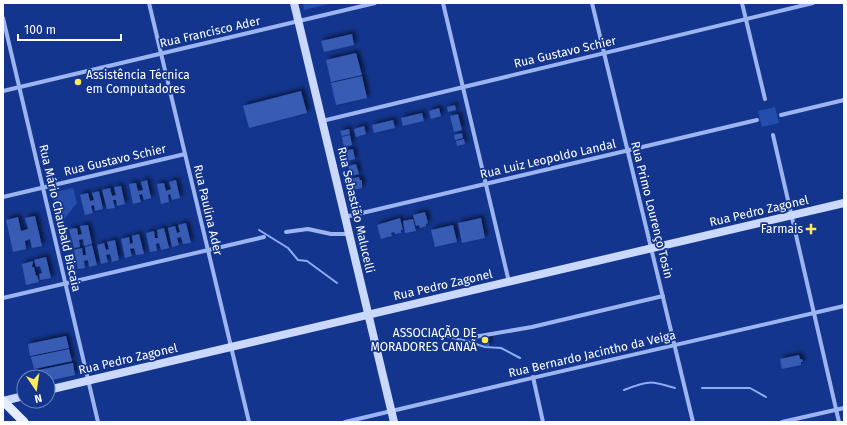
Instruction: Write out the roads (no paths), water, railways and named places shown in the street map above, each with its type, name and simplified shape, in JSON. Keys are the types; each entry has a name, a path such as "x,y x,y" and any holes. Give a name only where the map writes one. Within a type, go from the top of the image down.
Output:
{"main road":[{"path":"3,401 24,422"}],"street":[{"name":"Rua Paulina Ader","path":"149,3 249,422"},
{"name":"Rua Sebastião Malucelli","path":"294,3 394,422"},
{"name":"Rua Francisco Ader","path":"3,91 375,3"},
{"path":"443,3 509,282"},
{"name":"Rua Primo Lourenço Tosin","path":"592,3 693,422"},
{"path":"742,3 765,99"},
{"name":"Rua Gustavo Schier","path":"322,121 813,3"},
{"name":"Rua Mário Chaubald Biscaia","path":"3,18 98,422"},
{"path":"781,114 844,100"},
{"name":"Rua Luiz Leopoldo Landal","path":"345,217 757,120"},
{"path":"773,135 839,422"},
{"name":"Rua Gustavo Schier","path":"3,197 185,154"},
{"name":"Rua Pedro Zagonel","path":"56,388 844,203"},
{"path":"286,232 308,229 331,234 349,234"},
{"path":"3,298 264,237"},
{"path":"474,337 527,328 663,296"},
{"name":"Rua Bernardo Jacintho da Veiga","path":"345,422 533,377 675,346 844,306"},
{"path":"533,377 543,422"},
{"path":"3,401 16,398"},
{"path":"782,422 844,408"}],"waterway":[{"path":"259,230 288,248 298,260 307,261 337,283"},
{"path":"427,329 433,336 444,336 485,347 501,348 520,358"},
{"path":"624,390 644,383 655,383 675,388"},
{"path":"702,388 750,388 766,397"}],"place":[{"name":"Assistência Técnica em Computadores","path":"78,82"},
{"name":"Farmais","path":"811,229"},
{"name":"ASSOCIAÇÃO DE MORADORES CANAÃ","path":"485,340"}]}
